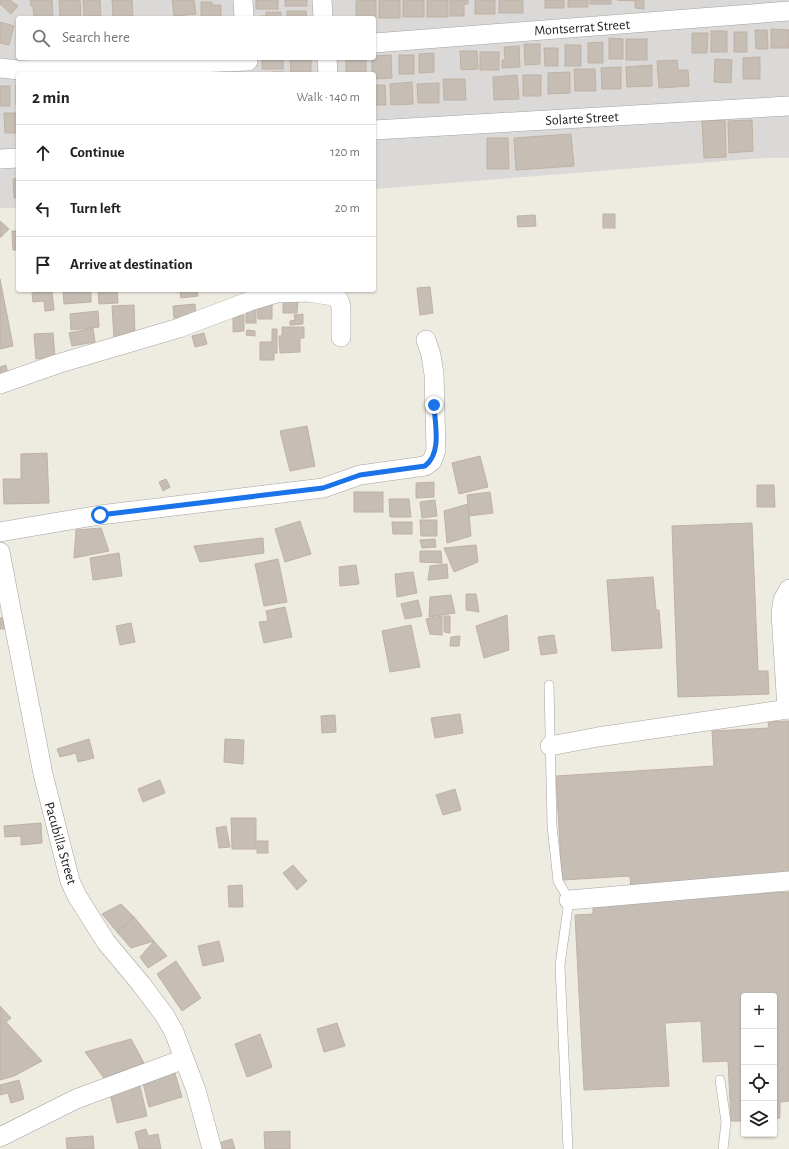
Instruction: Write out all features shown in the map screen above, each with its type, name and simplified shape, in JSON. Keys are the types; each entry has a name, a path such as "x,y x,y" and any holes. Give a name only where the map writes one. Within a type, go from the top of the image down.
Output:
{"street":[{"path":"243,0 244,16"},
{"path":"322,0 323,16"},
{"name":"Montserrat Street","path":"376,43 789,11"},
{"path":"327,60 328,72"},
{"path":"0,68 19,70 248,64"},
{"name":"Solarte Street","path":"376,130 789,106"},
{"path":"0,159 16,158"},
{"path":"0,384 57,364 179,328 250,300 277,293 308,292 333,296 339,300 341,307 341,337"},
{"path":"0,532 100,515 323,488 360,475 425,466 432,461 436,450 434,374 432,355 426,340"},
{"name":"Pacubilla Street","path":"0,552 45,781 70,881 77,896 106,942 164,1016 174,1032 196,1090 212,1149"},
{"path":"550,746 598,737 749,716 788,709 781,613 783,600 789,589"},
{"path":"569,900 789,881"},
{"path":"0,1137 76,1099 184,1059"}],"lane":[{"path":"549,685 552,826 558,881 569,900 560,965 568,1149"},
{"path":"720,1080 726,1122 723,1149"}],"shaded area":[{"path":"0,0 789,0 789,158 762,158 376,189 376,72 16,72 16,208 0,208"}],"building":[{"path":"0,0 10,0 18,6 11,14 0,4"},
{"path":"30,0 52,0 53,16 34,16 33,6 31,6"},
{"path":"59,0 80,0 81,16 60,16"},
{"path":"83,0 100,0 101,16 84,16"},
{"path":"112,0 132,0 133,16 113,16"},
{"path":"172,0 194,0 196,14 174,16"},
{"path":"256,0 278,0 278,9 256,9"},
{"path":"285,0 307,0 307,6 285,6"},
{"path":"376,0 376,16 356,16 356,1"},
{"path":"379,0 400,0 400,18 379,18"},
{"path":"403,0 424,0 424,17 403,17"},
{"path":"427,0 448,0 448,17 427,17"},
{"path":"450,0 468,0 468,4 464,4 464,16 450,16"},
{"path":"475,0 495,0 495,14 475,14"},
{"path":"499,0 523,0 523,13 499,13"},
{"path":"545,0 564,0 564,8 545,8"},
{"path":"568,0 588,0 588,7 568,7"},
{"path":"590,0 611,0 611,4 590,4"},
{"path":"617,0 644,0 644,9 635,8 635,1"},
{"path":"201,2 212,2 212,5 221,5 221,16 201,16"},
{"path":"287,11 306,11 307,16 287,16"},
{"path":"266,12 281,12 281,16 266,16"},
{"path":"0,22 14,26 9,45 0,43"},
{"path":"771,29 789,30 789,48 771,48"},
{"path":"755,30 767,30 768,49 756,49"},
{"path":"711,31 727,31 727,52 711,52"},
{"path":"734,32 747,32 747,52 734,52"},
{"path":"692,33 708,33 707,53 692,53"},
{"path":"609,38 623,39 623,59 609,59"},
{"path":"626,39 647,39 647,60 626,60"},
{"path":"603,42 603,63 588,63 588,43"},
{"path":"524,44 540,44 540,64 525,65"},
{"path":"565,45 581,45 581,66 565,66"},
{"path":"519,46 520,67 502,68 502,60 505,60 504,47"},
{"path":"544,48 558,48 558,66 545,66"},
{"path":"460,51 477,51 478,69 461,70"},
{"path":"480,52 499,52 499,70 480,70"},
{"path":"434,53 434,72 419,73 419,54"},
{"path":"391,55 392,78 376,79 376,72 372,72 372,60 376,60 376,56"},
{"path":"399,55 414,55 414,74 399,74"},
{"path":"760,57 760,79 743,79 743,58"},
{"path":"715,59 732,60 731,83 714,82"},
{"path":"262,60 283,60 283,69 262,69"},
{"path":"290,60 311,60 311,72 291,72"},
{"path":"346,60 366,60 366,72 346,72"},
{"path":"677,60 678,70 688,70 689,86 659,88 657,61"},
{"path":"652,65 652,86 627,87 626,67"},
{"path":"621,67 621,89 602,89 601,68"},
{"path":"574,69 595,69 596,91 575,91"},
{"path":"570,72 570,93 548,94 548,73"},
{"path":"517,75 519,99 494,100 493,77"},
{"path":"523,75 541,75 541,96 523,96"},
{"path":"443,79 465,79 466,100 444,100"},
{"path":"412,82 413,104 391,105 390,84"},
{"path":"439,83 439,103 418,103 417,84"},
{"path":"376,85 385,85 386,105 376,105"},
{"path":"0,86 10,86 10,106 0,106"},
{"path":"4,113 16,113 16,133 5,133"},
{"path":"725,120 726,157 704,158 702,121"},
{"path":"752,120 753,151 729,153 728,121"},
{"path":"571,134 574,166 516,170 514,138"},
{"path":"487,138 508,138 509,169 487,169"},
{"path":"16,178 16,198 14,198 13,179"},
{"path":"603,214 615,214 615,228 603,228"},
{"path":"535,215 536,226 518,227 517,216"},
{"path":"0,221 9,229 1,237 0,237"},
{"path":"12,231 16,231 16,250 13,250"},
{"path":"0,279 13,346 0,349"},
{"path":"430,287 433,313 420,315 417,288"},
{"path":"52,292 54,310 45,311 44,301 33,302 32,293"},
{"path":"63,292 91,292 91,302 64,304"},
{"path":"98,292 117,292 118,303 99,304"},
{"path":"180,292 197,292 198,296 181,298"},
{"path":"283,300 298,300 297,313 283,313"},
{"path":"257,301 272,301 272,319 258,319"},
{"path":"195,304 196,316 174,318 173,306"},
{"path":"134,305 135,337 114,338 112,306"},
{"path":"246,308 256,308 256,323 246,323"},
{"path":"98,311 99,327 71,330 70,314"},
{"path":"303,314 303,324 290,325 290,321 295,320 294,315"},
{"path":"244,315 244,331 233,332 233,316"},
{"path":"282,327 304,327 304,338 300,338 300,352 280,353 279,336 282,336"},
{"path":"93,328 95,342 72,346 69,333"},
{"path":"272,329 277,329 277,353 274,353 274,360 260,360 260,342 272,342"},
{"path":"247,330 255,331 255,336 246,335"},
{"path":"53,333 55,357 36,359 34,334"},
{"path":"204,333 207,344 195,347 192,336"},
{"path":"6,365 8,375 0,377 0,367"},
{"path":"307,426 315,466 290,471 280,431"},
{"path":"47,453 49,503 4,504 3,479 21,479 21,454"},
{"path":"480,456 488,487 459,494 452,463"},
{"path":"166,479 170,487 163,491 159,482"},
{"path":"434,482 434,497 416,498 416,483"},
{"path":"757,485 774,485 775,507 757,507"},
{"path":"354,492 383,492 383,512 354,512"},
{"path":"490,492 493,513 469,516 467,495"},
{"path":"389,499 409,499 411,517 390,517"},
{"path":"435,500 437,516 422,518 420,502"},
{"path":"468,504 471,536 447,543 444,511"},
{"path":"420,520 437,520 437,536 421,536"},
{"path":"300,521 311,554 285,562 275,529"},
{"path":"392,522 412,522 412,534 393,534"},
{"path":"752,523 758,671 768,671 769,694 678,697 672,526"},
{"path":"101,528 109,551 74,558 76,530"},
{"path":"263,538 264,553 200,562 194,546"},
{"path":"435,539 436,547 422,548 420,540"},
{"path":"476,545 478,562 454,572 444,548"},
{"path":"420,551 441,551 442,563 420,562"},
{"path":"119,553 122,576 93,580 90,558"},
{"path":"278,559 287,602 264,606 255,564"},
{"path":"447,564 448,578 428,580 430,566"},
{"path":"356,565 359,584 340,586 339,567"},
{"path":"413,572 417,593 397,597 395,574"},
{"path":"653,577 656,610 659,610 662,648 612,651 607,580"},
{"path":"466,594 476,594 479,612 466,610"},
{"path":"451,595 455,613 429,617 430,597"},
{"path":"418,600 422,616 405,619 401,604"},
{"path":"285,607 292,637 264,643 259,622 268,621 266,611"},
{"path":"507,615 509,650 484,658 476,626"},
{"path":"442,616 442,635 430,634 426,619"},
{"path":"444,616 450,616 450,633 444,632"},
{"path":"0,618 7,618 7,629 0,629"},
{"path":"131,623 135,642 120,645 116,626"},
{"path":"411,625 420,667 390,672 382,631"},
{"path":"554,635 557,653 541,655 538,637"},
{"path":"460,636 459,646 450,646 451,637"},
{"path":"460,714 463,733 435,738 431,718"},
{"path":"335,715 336,732 322,733 321,716"},
{"path":"789,721 789,879 631,888 630,876 562,880 556,776 714,766 712,731 769,728 768,722"},
{"path":"89,739 94,758 78,762 76,753 60,757 57,749"},
{"path":"225,739 244,740 243,764 224,762"},
{"path":"160,780 165,793 143,802 138,789"},
{"path":"455,789 461,810 443,815 436,795"},
{"path":"231,818 256,818 256,849 232,849"},
{"path":"41,823 42,843 21,845 21,836 5,837 4,826"},
{"path":"226,826 230,847 219,848 216,828"},
{"path":"257,841 268,841 268,853 257,853"},
{"path":"293,865 307,881 297,890 283,873"},
{"path":"242,885 243,907 229,907 228,886"},
{"path":"789,892 789,1101 780,1102 780,1118 777,1118 777,993 741,993 741,1121 731,1121 728,1061 703,1062 701,1021 665,1023 669,1086 584,1090 575,915 593,914 593,903"},
{"path":"121,904 134,917 117,932 102,914"},
{"path":"134,917 154,941 131,948 117,932"},
{"path":"154,941 167,956 148,968 140,957"},
{"path":"219,941 224,961 203,966 198,946"},
{"path":"176,961 201,998 182,1011 157,974"},
{"path":"0,1006 11,1018 6,1022 42,1061 14,1076 0,1080"},
{"path":"337,1023 345,1046 324,1052 317,1029"},
{"path":"260,1034 272,1067 247,1077 235,1044"},
{"path":"131,1039 144,1063 104,1078 85,1052"},
{"path":"174,1070 182,1097 149,1107 142,1079"},
{"path":"19,1080 24,1099 11,1103 8,1093 0,1095 0,1085"},
{"path":"139,1082 147,1116 117,1123 109,1089"},
{"path":"146,1129 148,1136 158,1134 161,1149 139,1149 135,1132"},
{"path":"290,1131 290,1149 265,1149 264,1132"},
{"path":"93,1136 94,1149 67,1149 66,1138"},
{"path":"232,1139 235,1149 217,1149 215,1144"}],"route":[{"path":"100,515 323,488 360,475 388,470 415,469 425,466 432,461 436,450 434,405"}]}
